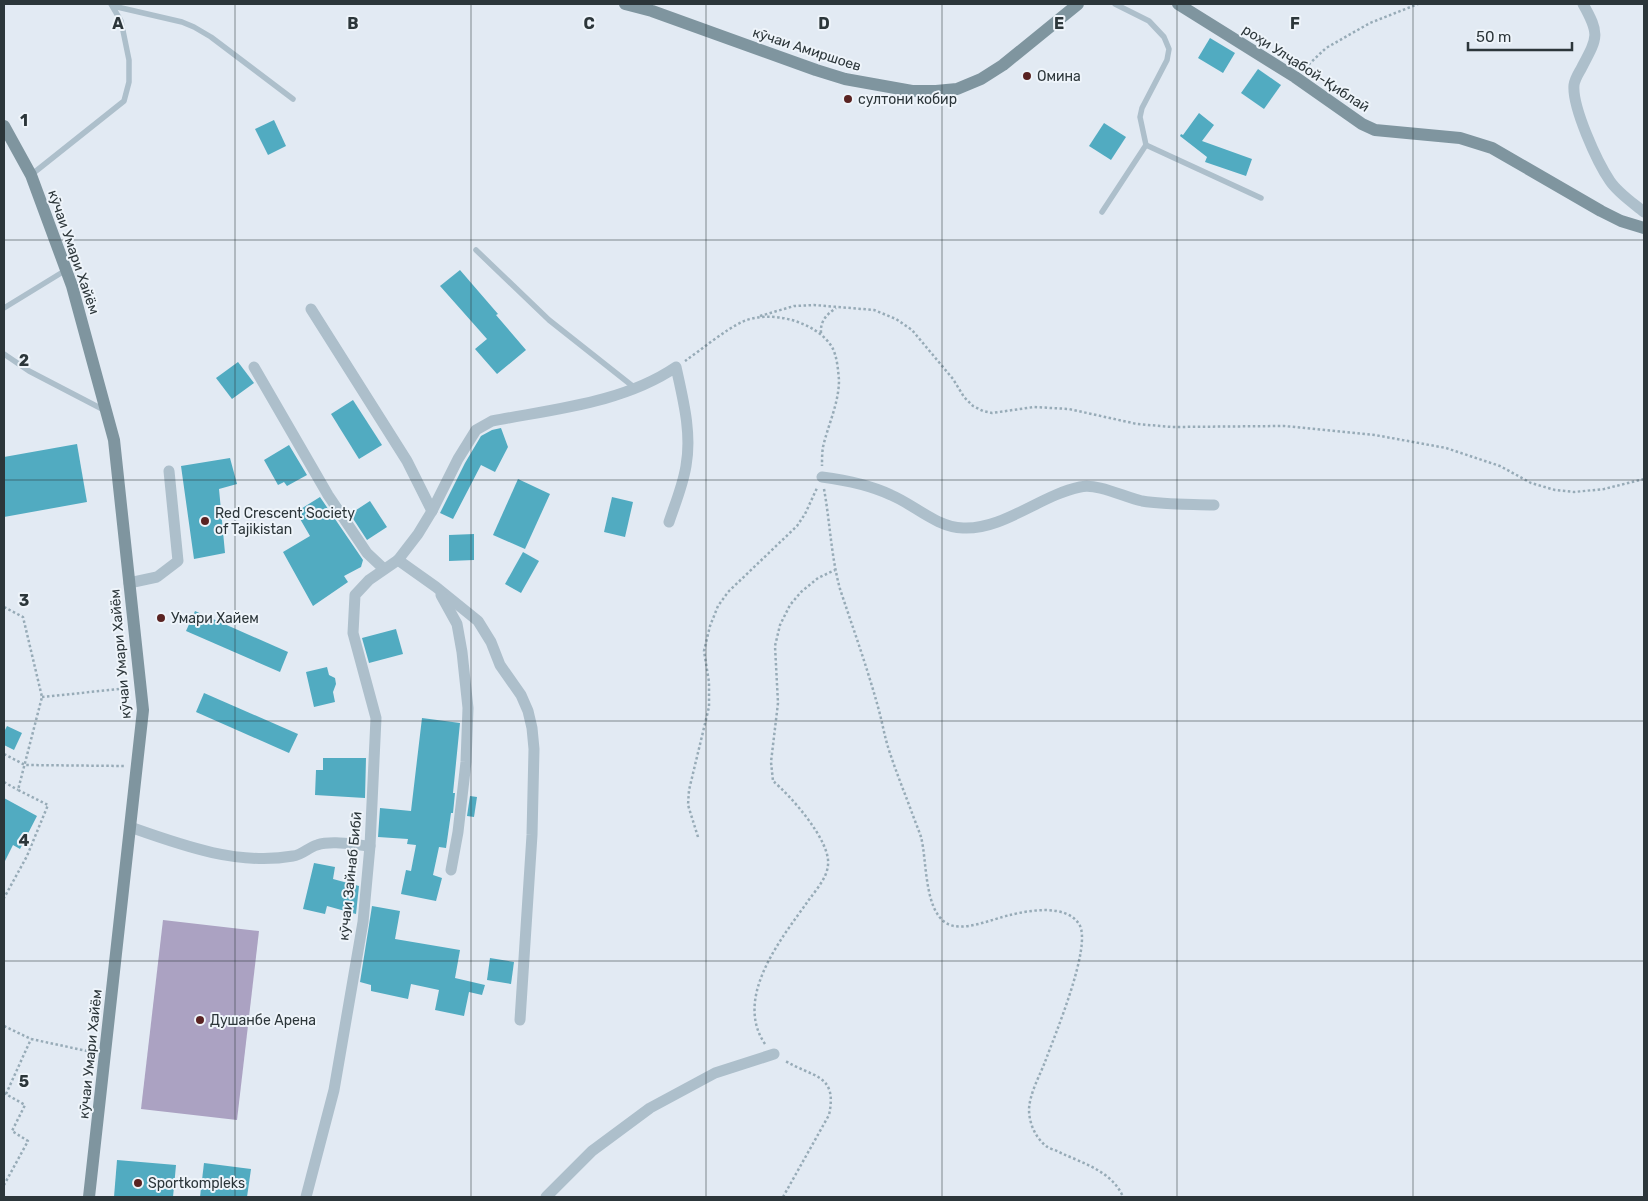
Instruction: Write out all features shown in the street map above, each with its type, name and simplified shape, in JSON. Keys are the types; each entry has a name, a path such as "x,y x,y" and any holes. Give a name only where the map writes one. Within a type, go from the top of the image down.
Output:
{"street":[{"name":"кӯчаи Амиршоев","path":"625,4 652,11 808,68 845,79 912,91 936,91 957,89 981,79 1010,59 1078,4"},
{"name":"роҳи Улҷабой-Қиблаӣ","path":"1178,4 1295,77 1362,124 1375,130 1460,138 1485,146 1507,156 1601,211 1621,221 1644,228"},
{"path":"1583,4 1594,23 1596,33 1594,42 1575,82 1576,104 1594,153 1611,183 1644,212"},
{"name":"кӯчаи Умари Хайём","path":"4,126 31,175 72,286 114,440 143,710 89,1197"},
{"path":"311,309 407,461 432,510"},
{"path":"254,367 328,495 367,553 384,568"},
{"path":"520,1020 532,835 534,749 528,711 521,695 507,677 491,642 478,621 436,587 398,560 418,534 458,460 476,430 482,425 492,421 578,405 636,389 658,379 676,367 686,411 688,451 686,468 669,522"},
{"path":"130,582 157,577 178,561 169,471"},
{"path":"822,478 864,485 892,495 939,522 952,527 964,528 978,527 1002,520 1081,486 1094,487 1150,502 1214,505"},
{"name":"кӯчаи Зайнаб Бибӣ","path":"306,1197 334,1090 363,922 370,846 376,718 353,633 355,595 360,588 384,568 398,560"},
{"path":"436,587 457,624 468,708 466,762 458,832 451,870"},
{"path":"130,828 182,846 250,859 295,856 323,843 370,846"},
{"path":"546,1197 592,1151 650,1108 715,1073 774,1054"}],"lane":[{"path":"1102,212 1146,145 1140,117 1142,108 1167,60 1169,49 1164,37 1149,21 1116,4"},
{"path":"112,5 182,22 194,27 211,37 293,99"},
{"path":"31,175 124,101 129,82 129,60 121,21 112,5"},
{"path":"1146,145 1261,198"},
{"path":"476,250 549,320 636,389"},
{"path":"4,308 66,270"},
{"path":"4,354 29,371 106,411"}],"path":[{"path":"1295,77 1326,48 1370,23 1418,4"},
{"path":"676,367 742,322 758,316 794,306 874,310 896,318 912,330 953,379 964,397 973,406 992,413 1034,407 1069,409 1138,424 1172,427 1284,426 1374,435 1446,448 1500,466 1531,482 1555,490 1574,492 1604,489 1644,479"},
{"path":"837,307 825,317 820,326 821,333 832,348 838,366 839,383 823,448 822,478 830,517 835,570 878,706 888,746 921,837 934,908 941,919 948,924 959,927 1011,914 1042,911 1062,911 1073,916 1081,926 1083,940 1080,959 1057,1030 1034,1091 1029,1108 1030,1123 1036,1135 1046,1146 1092,1166 1110,1179 1123,1197"},
{"path":"758,316 781,317 821,333"},
{"path":"698,837 688,805 689,790 709,707 704,651 710,626 718,606 728,592 797,526 805,514 822,478"},
{"path":"783,1197 829,1115 832,1101 829,1087 822,1079 791,1065 774,1054 764,1042 756,1022 755,1002 762,972 776,946 823,880 829,864 824,846 813,827 793,800 773,781 772,762 778,703 775,646 780,625 790,605 801,592 818,578 835,570"},
{"path":"4,606 23,617 42,697 18,790"},
{"path":"42,697 140,686"},
{"path":"4,754 25,764 120,767 136,765"},
{"path":"4,782 48,805 27,856 4,898"},
{"path":"4,1026 31,1039 87,1051"},
{"path":"4,1185 28,1141 12,1131 25,1105 5,1094 31,1039"}],"shaded area":[{"name":"Душанбе Арена","path":"163,920 259,931 237,1120 141,1109"}],"building":[{"path":"1210,38 1235,53 1223,73 1198,58"},
{"path":"1258,69 1281,85 1264,109 1241,93"},
{"path":"1199,113 1214,125 1202,141 1252,159 1246,176 1205,162 1207,157 1180,136 1181,134 1183,135"},
{"path":"274,120 286,146 268,155 255,129"},
{"path":"1104,123 1126,137 1111,160 1089,146"},
{"path":"460,270 526,350 497,374 475,349 487,339 440,286"},
{"path":"238,362 254,383 232,399 216,378"},
{"path":"353,400 382,445 359,459 331,414"},
{"path":"501,428 508,447 495,472 481,465 453,519 440,513 481,436"},
{"path":"77,444 87,502 4,517 4,457"},
{"path":"289,445 307,475 287,486 284,482 278,485 264,460"},
{"name":"Red Crescent Society of Tajikistan","path":"230,458 237,484 219,489 225,553 194,559 181,466"},
{"path":"518,479 550,494 525,549 493,535"},
{"path":"320,497 363,560 361,567 344,576 348,582 313,606 283,552 310,536 296,512"},
{"path":"612,497 633,502 625,537 604,532"},
{"path":"370,501 387,527 367,540 350,514"},
{"path":"474,534 474,560 449,561 449,535"},
{"path":"523,552 539,561 521,593 505,584"},
{"path":"195,611 288,652 280,672 186,631"},
{"path":"396,629 403,654 369,663 362,638"},
{"path":"327,667 329,675 335,678 336,684 333,692 335,702 314,707 306,672"},
{"path":"204,693 298,734 289,753 196,712"},
{"path":"422,718 460,723 453,793 455,793 453,813 451,813 446,848 439,847 433,875 442,878 436,901 401,894 406,870 411,871 416,845 407,844 408,839 378,837 380,808 411,811"},
{"path":"7,726 22,733 14,750 4,745 4,732"},
{"path":"323,758 366,758 365,798 315,795 316,770 323,770"},
{"path":"470,796 477,797 474,817 467,816"},
{"path":"4,798 37,816 20,849 13,845 4,863"},
{"path":"314,863 335,867 333,879 359,886 356,914 327,906 325,914 303,909"},
{"path":"372,906 400,911 395,939 460,950 455,978 485,985 482,995 469,992 464,1016 435,1010 439,990 411,984 408,999 371,991 371,985 360,982"},
{"path":"490,958 514,962 511,984 487,980"},
{"path":"117,1160 176,1165 173,1197 114,1197"},
{"path":"204,1163 251,1169 247,1197 200,1197"}],"place":[{"name":"Омина","path":"1027,76"},
{"name":"султони кобир","path":"848,99"},
{"name":"Red Crescent Society of Tajikistan","path":"205,521"},
{"name":"Умари Хайем","path":"161,618"},
{"name":"Душанбе Арена","path":"200,1020"},
{"name":"Sportkompleks","path":"138,1183"}]}
